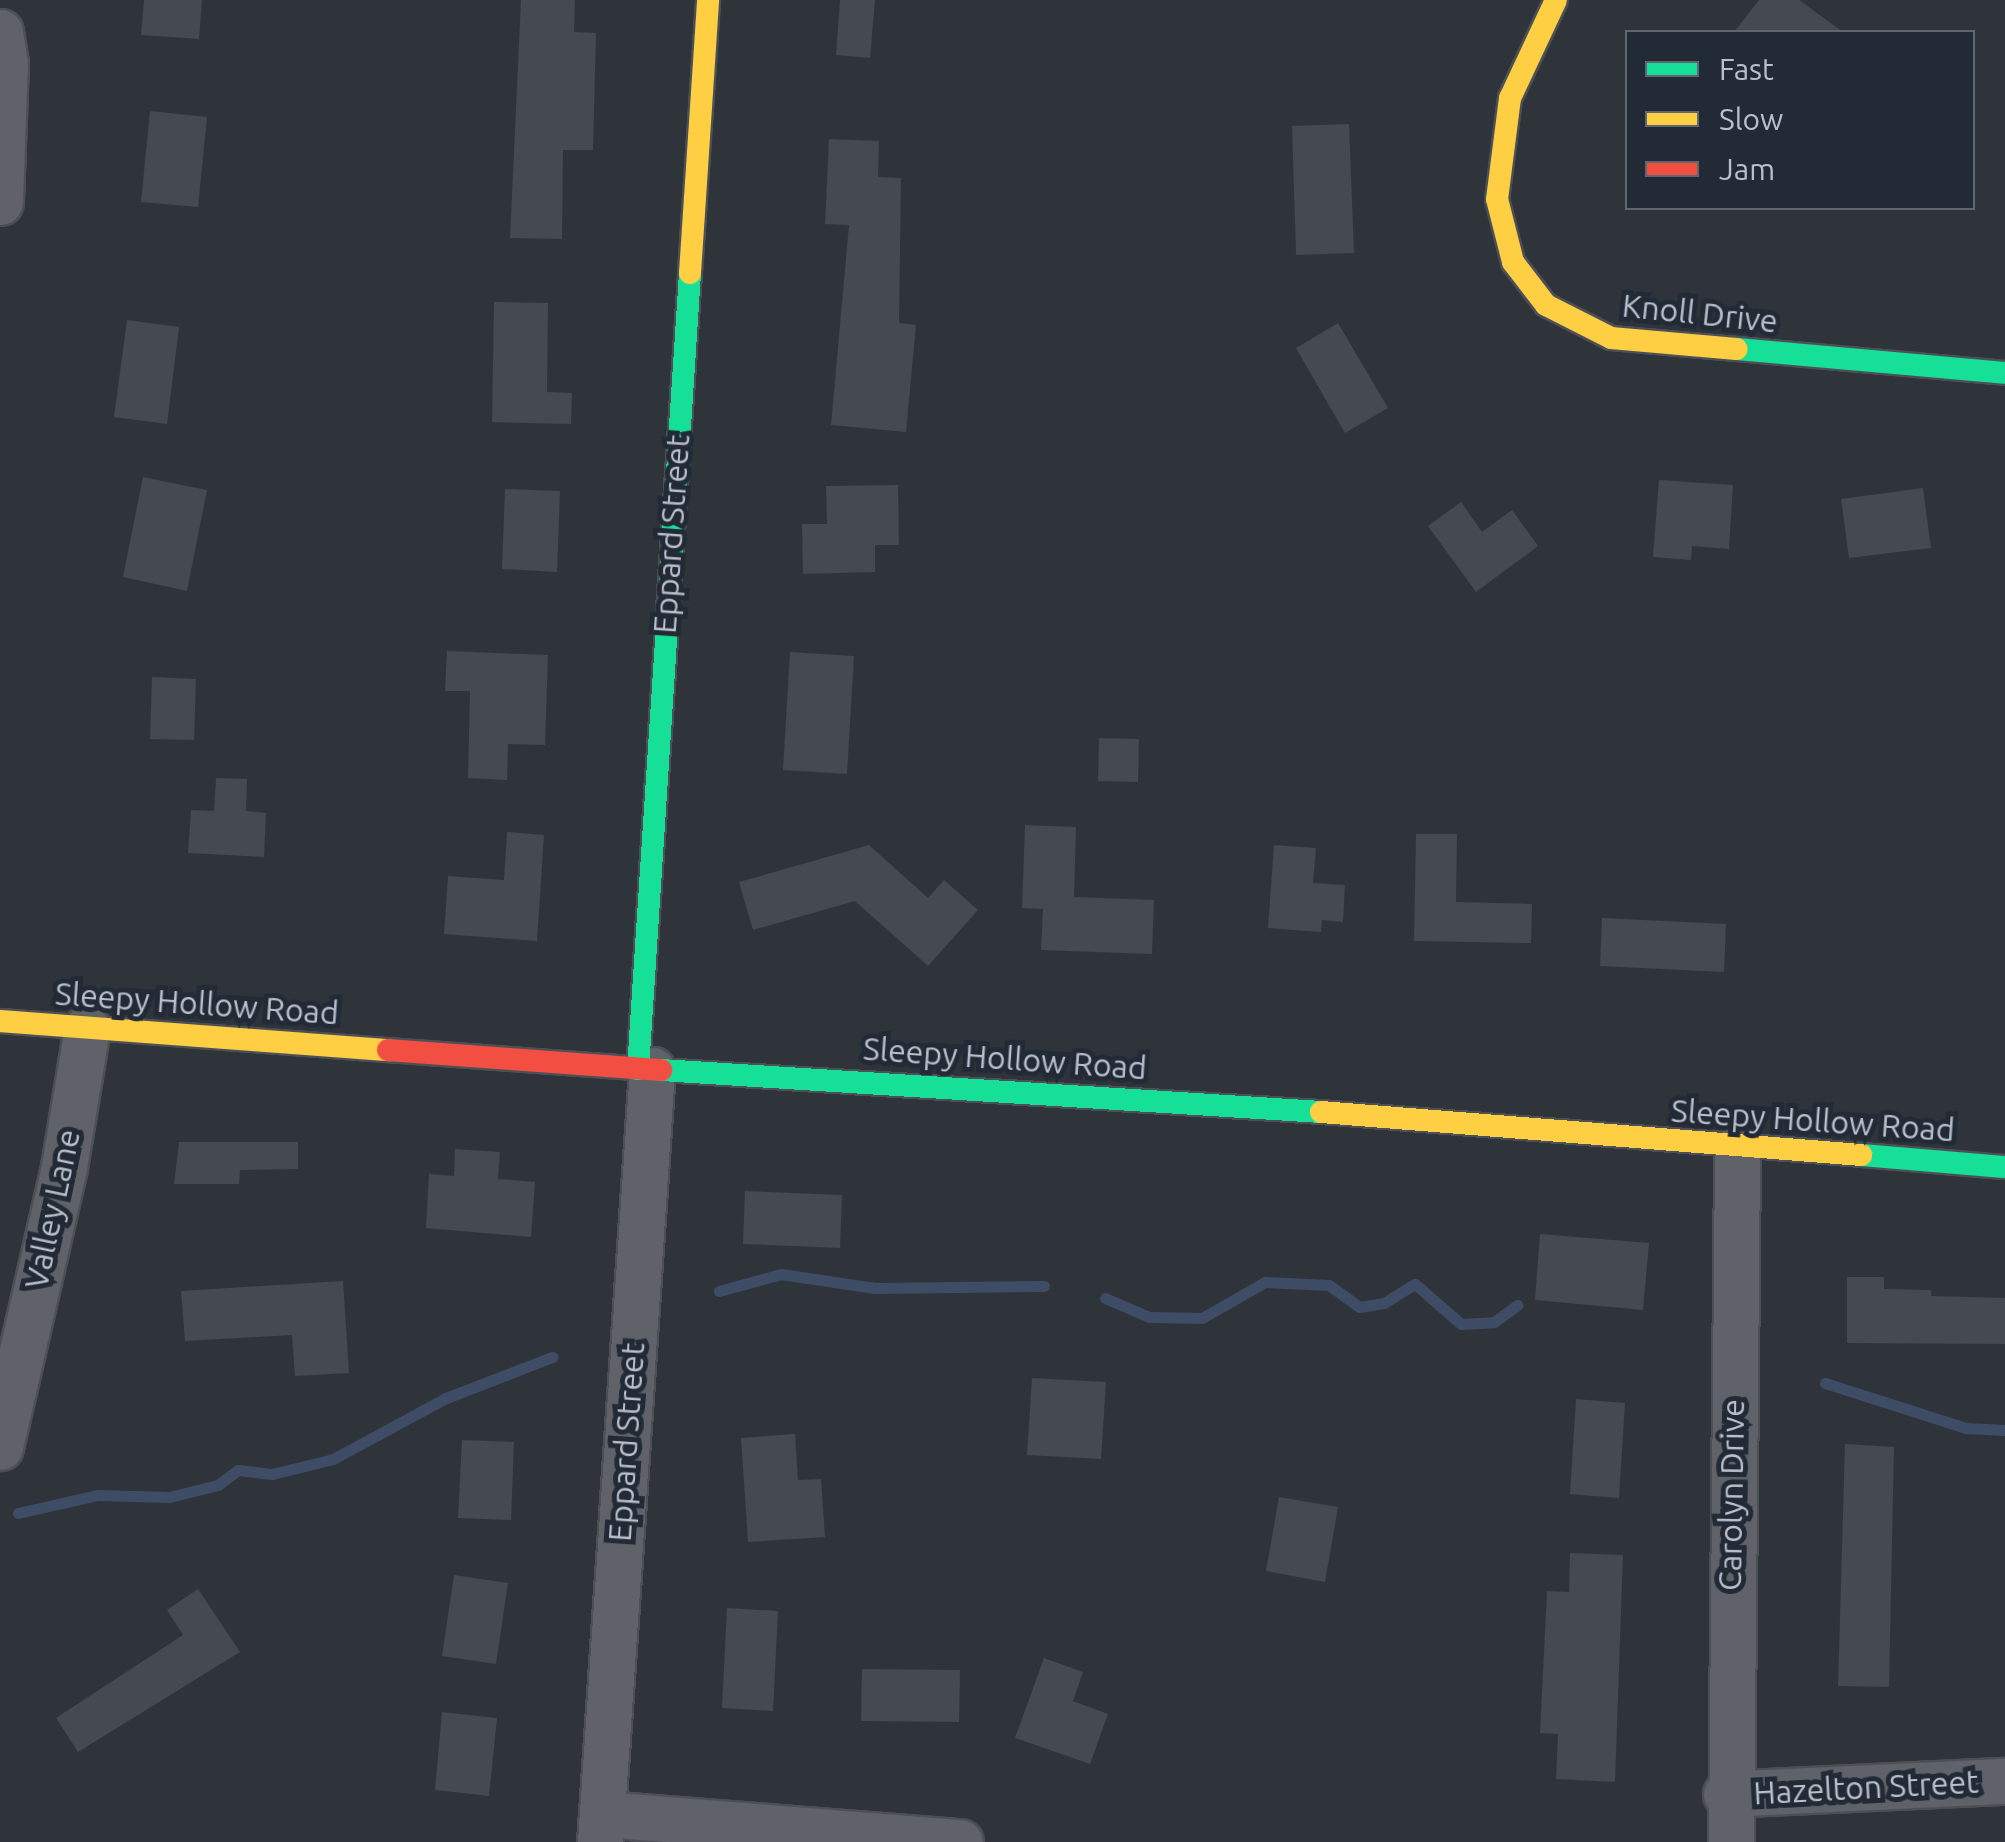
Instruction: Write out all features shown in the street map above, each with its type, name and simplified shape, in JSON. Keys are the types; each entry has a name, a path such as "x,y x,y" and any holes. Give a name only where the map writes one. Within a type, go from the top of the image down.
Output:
{"main road":[{"name":"Eppard Street","path":"645,1070 708,0"},
{"name":"Knoll Drive","path":"1556,0 1510,98 1497,199 1513,262 1546,305 1611,338 2005,373"},
{"name":"Sleepy Hollow Road","path":"0,1022 645,1070 1092,1094 2005,1167"}],"street":[{"path":"0,32 5,63 0,202"},
{"name":"Valley Lane","path":"0,1447 64,1167 87,1028"},
{"name":"Eppard Street","path":"645,1070 601,1828 960,1842"},
{"name":"Carolyn Drive","path":"1731,1842 1726,1794 1737,1148"},
{"name":"Hazelton Street","path":"1726,1794 2005,1781"}],"building":[{"path":"144,0 202,0 199,39 141,35"},
{"path":"521,0 575,0 574,32 596,33 593,150 563,150 562,239 510,238"},
{"path":"840,0 875,0 870,58 836,55"},
{"path":"1759,0 1799,0 1840,30 1736,30"},
{"path":"150,111 207,117 198,207 141,202"},
{"path":"1349,124 1354,253 1296,255 1292,126"},
{"path":"829,139 879,141 878,177 901,178 899,323 916,325 906,432 831,425 849,225 825,224"},
{"path":"494,302 548,303 547,392 572,393 571,424 492,422"},
{"path":"127,320 179,327 167,424 114,417"},
{"path":"1338,323 1388,408 1345,433 1296,348"},
{"path":"143,477 207,490 187,591 123,577"},
{"path":"1659,480 1733,485 1729,549 1692,546 1691,560 1653,557"},
{"path":"898,485 899,545 875,545 875,572 803,574 802,524 827,524 826,486"},
{"path":"1923,488 1931,548 1849,558 1841,499"},
{"path":"505,489 560,491 557,572 502,569"},
{"path":"1461,502 1482,532 1512,510 1538,546 1476,592 1428,526"},
{"path":"447,651 548,655 545,745 508,744 507,780 468,778 470,691 445,691"},
{"path":"790,652 854,656 847,774 783,770"},
{"path":"152,677 196,679 194,740 150,739"},
{"path":"1099,738 1139,739 1138,782 1098,781"},
{"path":"216,778 247,779 246,811 266,813 264,857 188,853 191,810 214,811"},
{"path":"1025,825 1076,827 1074,897 1154,900 1152,954 1041,950 1043,909 1022,908"},
{"path":"507,832 544,835 537,941 444,934 448,876 504,880"},
{"path":"1416,834 1457,834 1456,902 1532,904 1531,943 1414,941"},
{"path":"869,845 928,898 944,880 978,910 928,966 855,901 753,930 739,882"},
{"path":"1274,845 1316,848 1313,883 1345,885 1343,922 1322,920 1321,932 1268,928"},
{"path":"1602,918 1726,924 1724,972 1600,966"},
{"path":"179,1142 298,1142 298,1169 240,1170 239,1184 174,1184"},
{"path":"455,1149 500,1152 498,1179 535,1182 531,1237 426,1228 429,1174 454,1176"},
{"path":"745,1191 842,1195 840,1248 743,1244"},
{"path":"1540,1234 1649,1243 1643,1310 1535,1300"},
{"path":"1847,1277 1884,1277 1884,1289 1931,1290 1931,1296 2005,1298 2005,1344 1847,1343"},
{"path":"343,1281 349,1373 295,1376 292,1335 185,1341 181,1291"},
{"path":"1032,1378 1106,1382 1101,1459 1027,1455"},
{"path":"1576,1399 1625,1403 1619,1498 1570,1494"},
{"path":"795,1434 798,1480 821,1479 825,1537 748,1542 741,1438"},
{"path":"462,1440 514,1442 511,1520 458,1518"},
{"path":"1845,1444 1894,1447 1889,1687 1838,1686"},
{"path":"1279,1497 1338,1507 1325,1582 1266,1571"},
{"path":"1570,1553 1623,1555 1615,1782 1556,1779 1558,1734 1540,1733 1547,1591 1569,1592"},
{"path":"454,1575 508,1583 496,1664 442,1656"},
{"path":"198,1589 240,1652 78,1752 56,1718 183,1635 167,1610"},
{"path":"727,1608 778,1611 773,1711 722,1708"},
{"path":"1044,1658 1083,1672 1073,1701 1108,1714 1090,1764 1015,1738"},
{"path":"862,1669 960,1670 959,1722 861,1721"},
{"path":"442,1712 497,1718 489,1796 435,1790"}],"waterway":[{"path":"719,1291 781,1274 875,1288 1044,1286"},
{"path":"1105,1298 1149,1317 1202,1318 1265,1282 1329,1285 1359,1307 1384,1303 1415,1284 1461,1324 1494,1322 1517,1305"},
{"path":"18,1513 98,1495 169,1497 218,1485 238,1470 272,1474 333,1459 446,1398 552,1357"},
{"path":"1825,1383 1966,1428 2005,1430"}],"traffic: fast":[{"path":"638,1069 690,273"},
{"path":"1737,349 2005,373"},
{"path":"661,1070 1321,1112"},
{"path":"1861,1155 2005,1167"}],"traffic: slow":[{"path":"690,273 708,0"},
{"path":"1556,0 1510,98 1497,199 1513,262 1546,305 1611,338 1737,349"},
{"path":"0,1021 388,1050"},
{"path":"1321,1112 1861,1155"}],"traffic: jam":[{"path":"388,1050 661,1070"}]}
